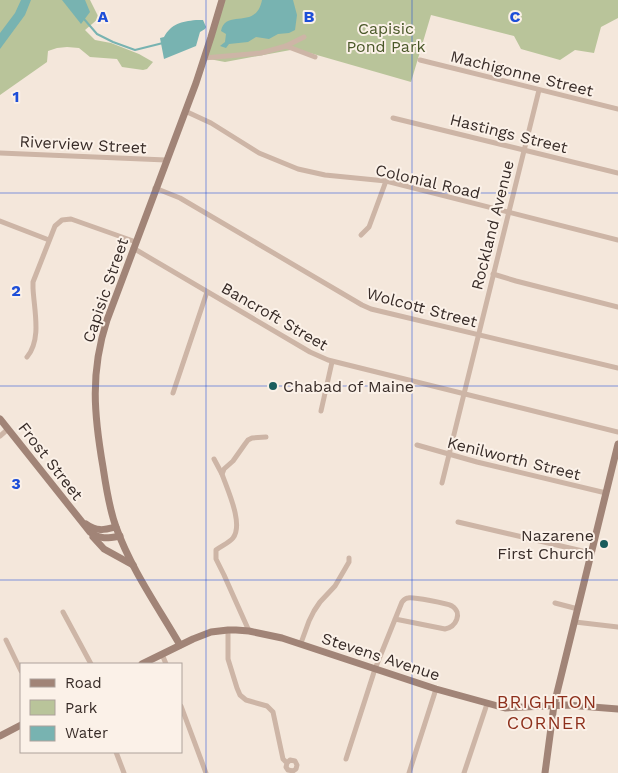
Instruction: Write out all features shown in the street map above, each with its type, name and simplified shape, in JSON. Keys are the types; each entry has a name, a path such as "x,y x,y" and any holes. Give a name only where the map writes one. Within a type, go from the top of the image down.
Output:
{"street":[{"name":"Capisic Street","path":"180,645 133,565 116,527 97,436 96,364 107,320 204,58 222,0"},
{"path":"204,58 261,53 286,46 304,37"},
{"path":"286,46 316,57"},
{"name":"Machigonne Street","path":"420,60 618,109"},
{"name":"Rockland Avenue","path":"442,483 539,90"},
{"name":"Colonial Road","path":"184,111 211,123 266,156 298,170 325,176 386,181 618,240"},
{"name":"Hastings Street","path":"393,118 618,173"},
{"name":"Riverview Street","path":"0,153 166,160"},
{"path":"361,236 370,227 386,181"},
{"name":"Wolcott Street","path":"155,188 180,198 371,309 618,368"},
{"name":"Bancroft Street","path":"27,357 33,349 36,338 33,282 57,223 65,219 71,219 134,245 207,292 310,352 332,362 618,432"},
{"path":"0,221 50,240"},
{"path":"493,274 618,307"},
{"path":"173,393 207,292"},
{"path":"321,411 332,362"},
{"name":"Frost Street","path":"0,419 104,548 133,565"},
{"path":"0,436 8,429"},
{"path":"222,474 248,440 266,437"},
{"path":"545,773 554,705 606,493 616,461 618,444"},
{"name":"Kenilworth Street","path":"417,445 448,455 606,493"},
{"path":"214,459 222,474 234,509 237,528 233,538 216,550 216,560 249,631"},
{"name":"Frost Street","path":"80,520 95,529 104,530 116,527"},
{"path":"458,522 591,553"},
{"path":"90,532 101,538 120,536"},
{"path":"301,644 314,611 334,586 349,562 349,558"},
{"path":"346,759 376,669 395,619 402,602 410,597 451,605 458,615 454,625 451,628 445,629 395,619"},
{"path":"554,603 578,609"},
{"path":"64,612 90,663"},
{"path":"575,622 618,627"},
{"path":"228,630 228,659 240,695 246,700 267,706 274,712 282,758 287,763"},
{"name":"Stevens Avenue","path":"144,663 211,632 228,630 249,631 282,638 436,689 505,708 554,705 618,709"},
{"path":"6,640 20,669"},
{"path":"162,654 166,663"},
{"path":"409,773 436,689"},
{"path":"464,773 487,704"},
{"path":"182,709 206,773"},
{"path":"0,736 20,726"},
{"path":"116,753 124,773"}],"green space":[{"path":"0,0 90,0 99,18 85,30 95,40 111,43 139,54 153,62 147,69 143,70 122,67 117,59 90,57 79,48 57,48 48,51 47,62 0,95"},
{"name":"Capisic Pond Park","path":"222,0 618,0 618,18 601,27 594,53 575,50 560,60 521,49 514,36 431,15 411,82 296,49 225,62 204,58"}],"water":[{"path":"21,0 31,0 25,15 0,49 0,33 15,13"},
{"path":"62,0 85,0 90,12 81,24"},
{"path":"262,0 293,0 297,15 295,30 289,33 278,34 269,39 256,37 248,42 229,44 226,48 220,46 225,42 226,34 221,31 224,24 235,19 254,15 259,9"},
{"path":"203,20 206,27 200,32 196,46 164,59 160,38 164,37 177,24"}],"waterway":[{"path":"84,19 97,34 135,50 163,43"}],"place":[{"name":"Chabad of Maine","path":"273,386"},
{"name":"Nazarene First Church","path":"604,544"}],"district":[{"name":"BRIGHTON CORNER","path":"547,712"}]}
